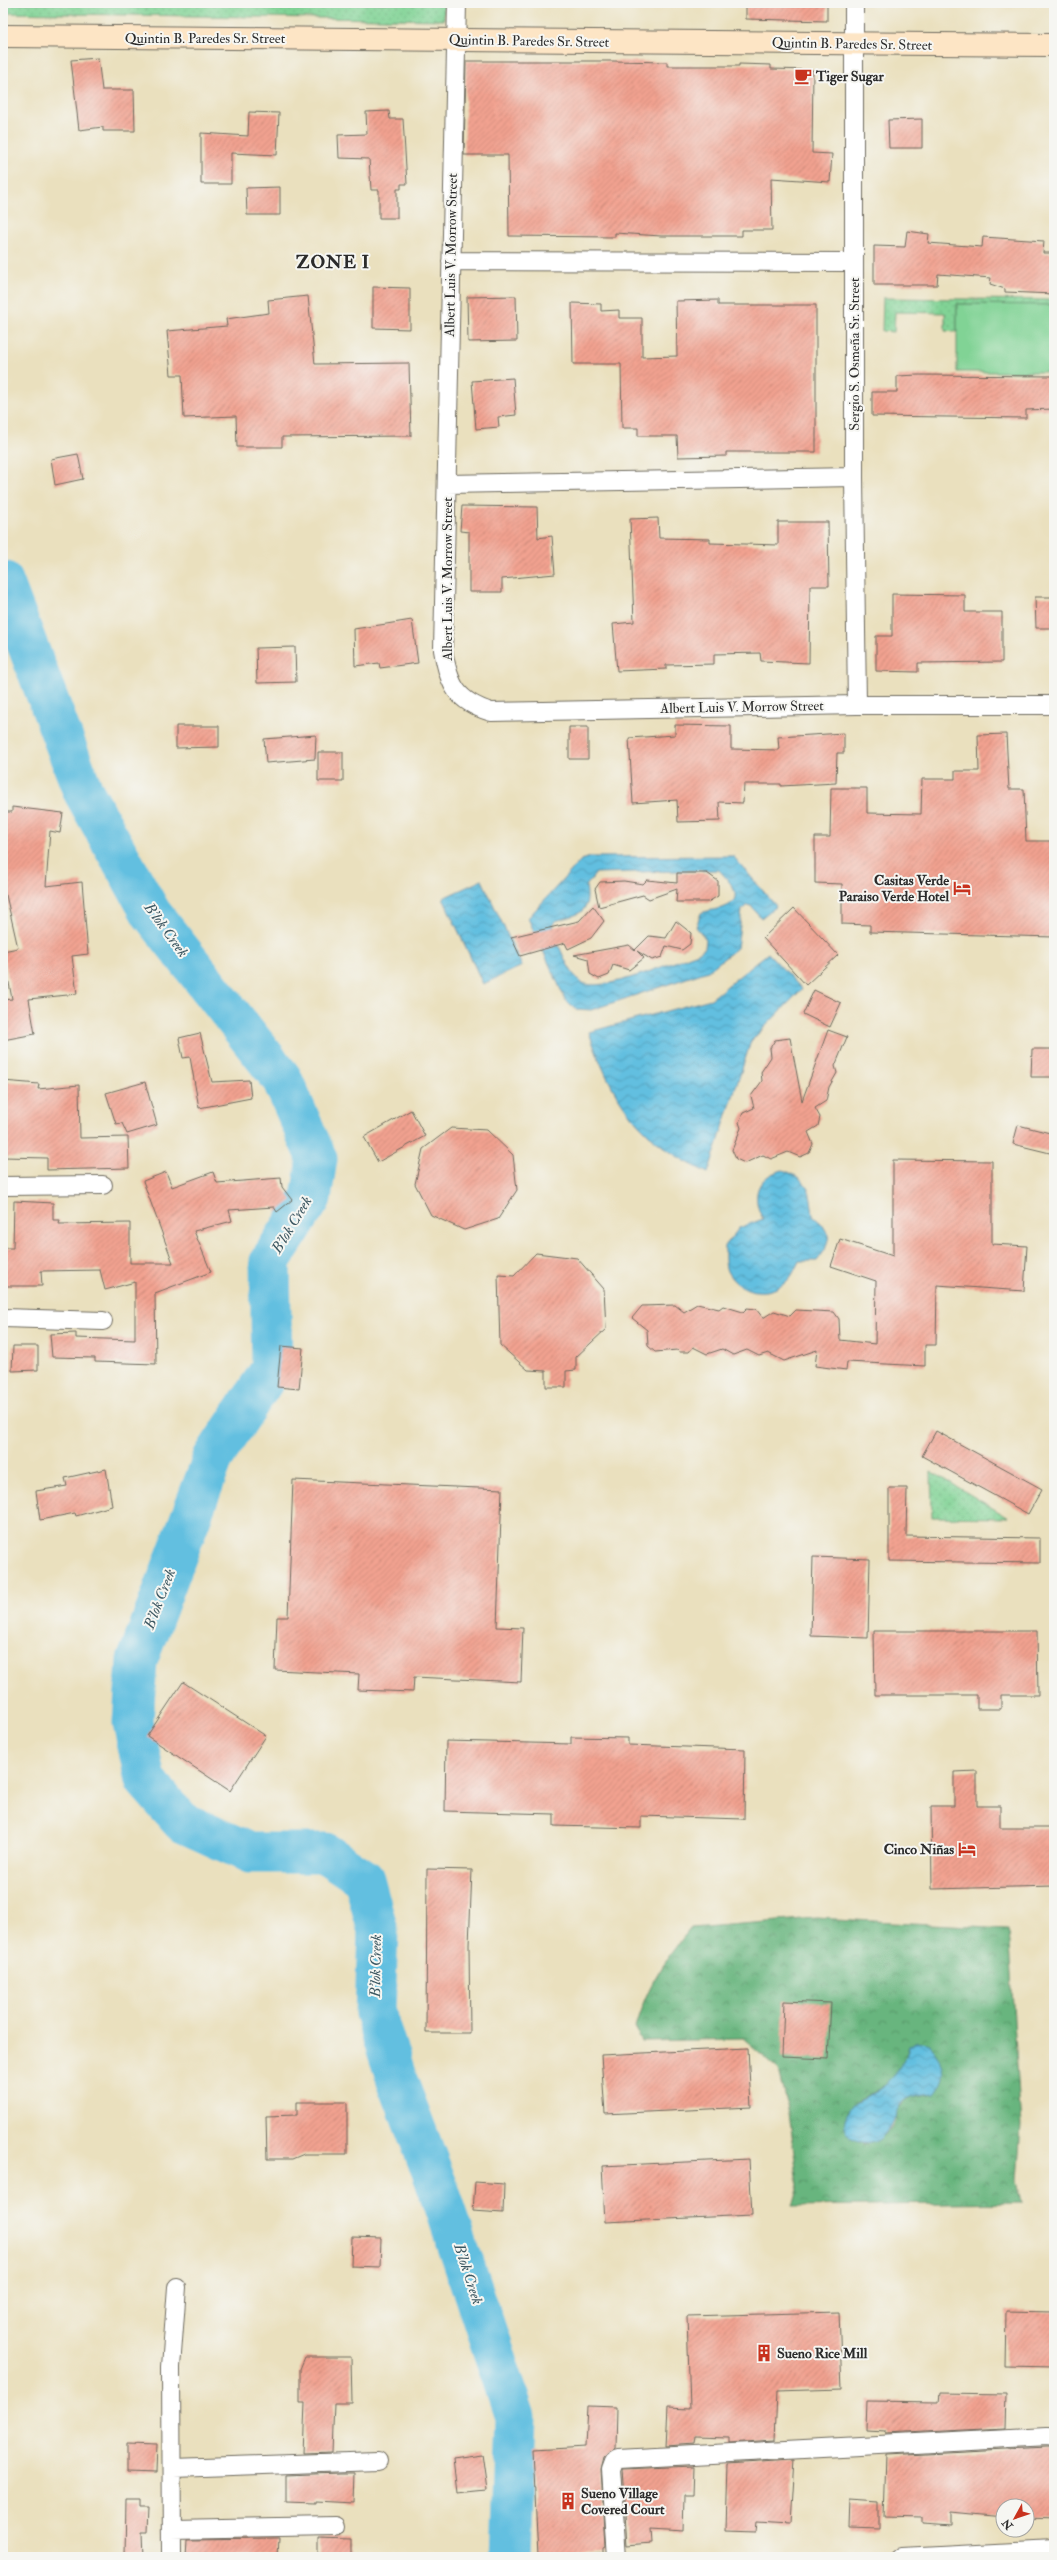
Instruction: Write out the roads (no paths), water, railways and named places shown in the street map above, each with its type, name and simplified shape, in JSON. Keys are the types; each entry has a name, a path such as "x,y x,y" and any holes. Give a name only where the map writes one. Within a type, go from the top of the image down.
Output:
{"main road":[{"name":"Quintin B. Paredes Sr. Street","path":"3,36 1054,46"}],"street":[{"name":"Albert Luis V. Morrow Street","path":"457,3 443,650 447,673 456,691 472,706 492,712 857,705 1054,705"},
{"name":"Sergio S. Osmeña Sr. Street","path":"854,3 854,477 857,705"},
{"path":"451,261 854,262"},
{"path":"447,484 854,477"},
{"path":"3,1186 103,1185"},
{"path":"3,1318 103,1321"},
{"path":"172,2557 170,2367 177,2287"},
{"path":"617,2557 611,2470 614,2462 619,2459 1046,2436 1054,2437"},
{"path":"172,2468 378,2461"},
{"path":"172,2529 336,2526"},
{"path":"901,2557 1054,2549"}],"water":[{"path":"733,856 776,906 761,918 751,906 747,905 742,910 737,948 708,971 591,1010 577,1009 566,1001 528,918 581,860 591,857","holes":["719,870 734,889 735,899 725,907 701,913 696,927 706,939 705,948 698,953 620,981 591,985 581,982 576,978 560,948 552,926 555,921 581,912 586,903 586,886 596,873"]},
{"path":"482,880 522,966 483,984 443,898"},
{"path":"768,953 802,989 751,1041 708,1173 664,1148 632,1117 619,1099 608,1079 589,1032 711,999"},
{"path":"783,1170 799,1178 807,1187 811,1199 813,1216 822,1224 829,1236 825,1250 817,1261 799,1261 790,1278 781,1286 764,1291 747,1289 732,1279 727,1271 725,1262 725,1246 739,1228 763,1219 757,1202 758,1188 767,1177"},
{"path":"917,2041 929,2044 941,2062 944,2074 940,2086 935,2093 917,2095 906,2099 898,2109 890,2127 882,2137 867,2143 860,2142 848,2134 845,2128 845,2121 849,2109 858,2101 887,2084 892,2079 900,2068 908,2046"}],"waterway":[{"name":"B'lok Creek","path":"3,581 83,791 151,913 282,1079 317,1159 311,1198 270,1261 272,1368 213,1458 137,1661 133,1722 145,1780 182,1822 250,1853 325,1853 364,1879 378,1931 375,2013 397,2080 442,2198 515,2417 510,2557"}],"place":[{"name":"Tiger Sugar","path":"803,76"},
{"name":"Casitas Verde Paraiso Verde Hotel","path":"962,888"},
{"name":"Cinco Niñas","path":"967,1849"},
{"name":"Sueno Rice Mill","path":"764,2353"},
{"name":"Sueno Village Covered Court","path":"568,2501"}],"district":[{"name":"ZONE I","path":"333,262"}]}
